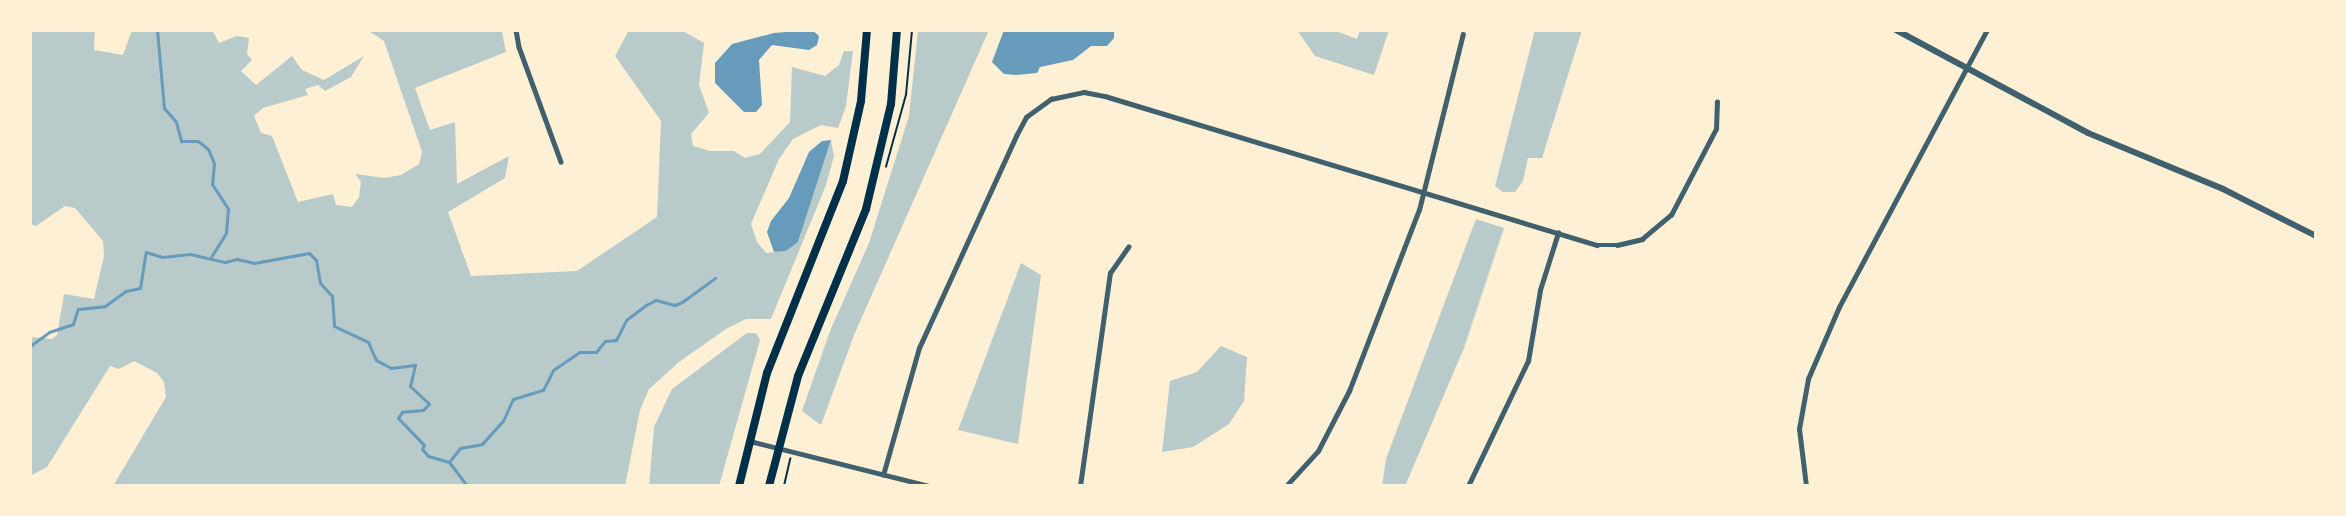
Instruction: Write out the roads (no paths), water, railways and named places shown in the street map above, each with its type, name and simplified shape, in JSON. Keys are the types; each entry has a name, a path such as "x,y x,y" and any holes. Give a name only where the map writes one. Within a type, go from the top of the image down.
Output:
{"highway":[{"path":"739,486 748,440 771,362 843,181 861,101 867,30"},
{"path":"769,486 777,448 809,346 866,209 891,104 897,30"}],"street":[{"path":"516,30 519,47 561,162"},
{"path":"1896,30 2088,133 2227,191 2316,236"},
{"path":"1806,486 1799,429 1808,379 1839,307 1987,30"},
{"path":"1286,486 1318,451 1335,421 1424,193 1464,34"},
{"path":"884,475 919,348 1026,117 1051,99 1084,92 1105,96 1597,245 1617,245 1642,239 1658,229 1679,202 1716,129 1717,102"},
{"path":"1468,486 1528,362 1540,290 1558,233"},
{"path":"1080,486 1110,273 1128,248"},
{"path":"748,440 929,486"}],"water":[{"path":"812,30 819,36 817,45 809,50 772,45 759,60 762,105 756,112 744,112 715,83 715,63 732,44 774,33"},
{"path":"1004,30 1114,30 1114,38 1107,46 1091,46 1073,60 1040,67 1037,73 1016,75 1004,74 992,62"},
{"path":"831,140 798,242 786,251 774,252 767,232 771,221 789,198 809,152 822,141"}],"waterway":[{"path":"157,30 164,108 176,122 181,141 198,141 208,149 214,163 212,184 228,209 226,233 211,257"},
{"path":"30,346 49,332 73,324 78,309 105,306 126,291 140,288 146,252 162,257 190,254 225,262 237,259 254,263 309,253 316,260 320,283 332,296 334,326 368,342 376,360 391,368 415,365 410,386 429,404 423,410 402,412 398,418 424,445 422,449 428,456 449,462 467,486"},
{"path":"449,462 460,448 482,444 503,421 513,399 543,390 553,370 580,352 596,352 605,341 616,340 626,320 646,305 656,300 675,305 715,278"}]}
